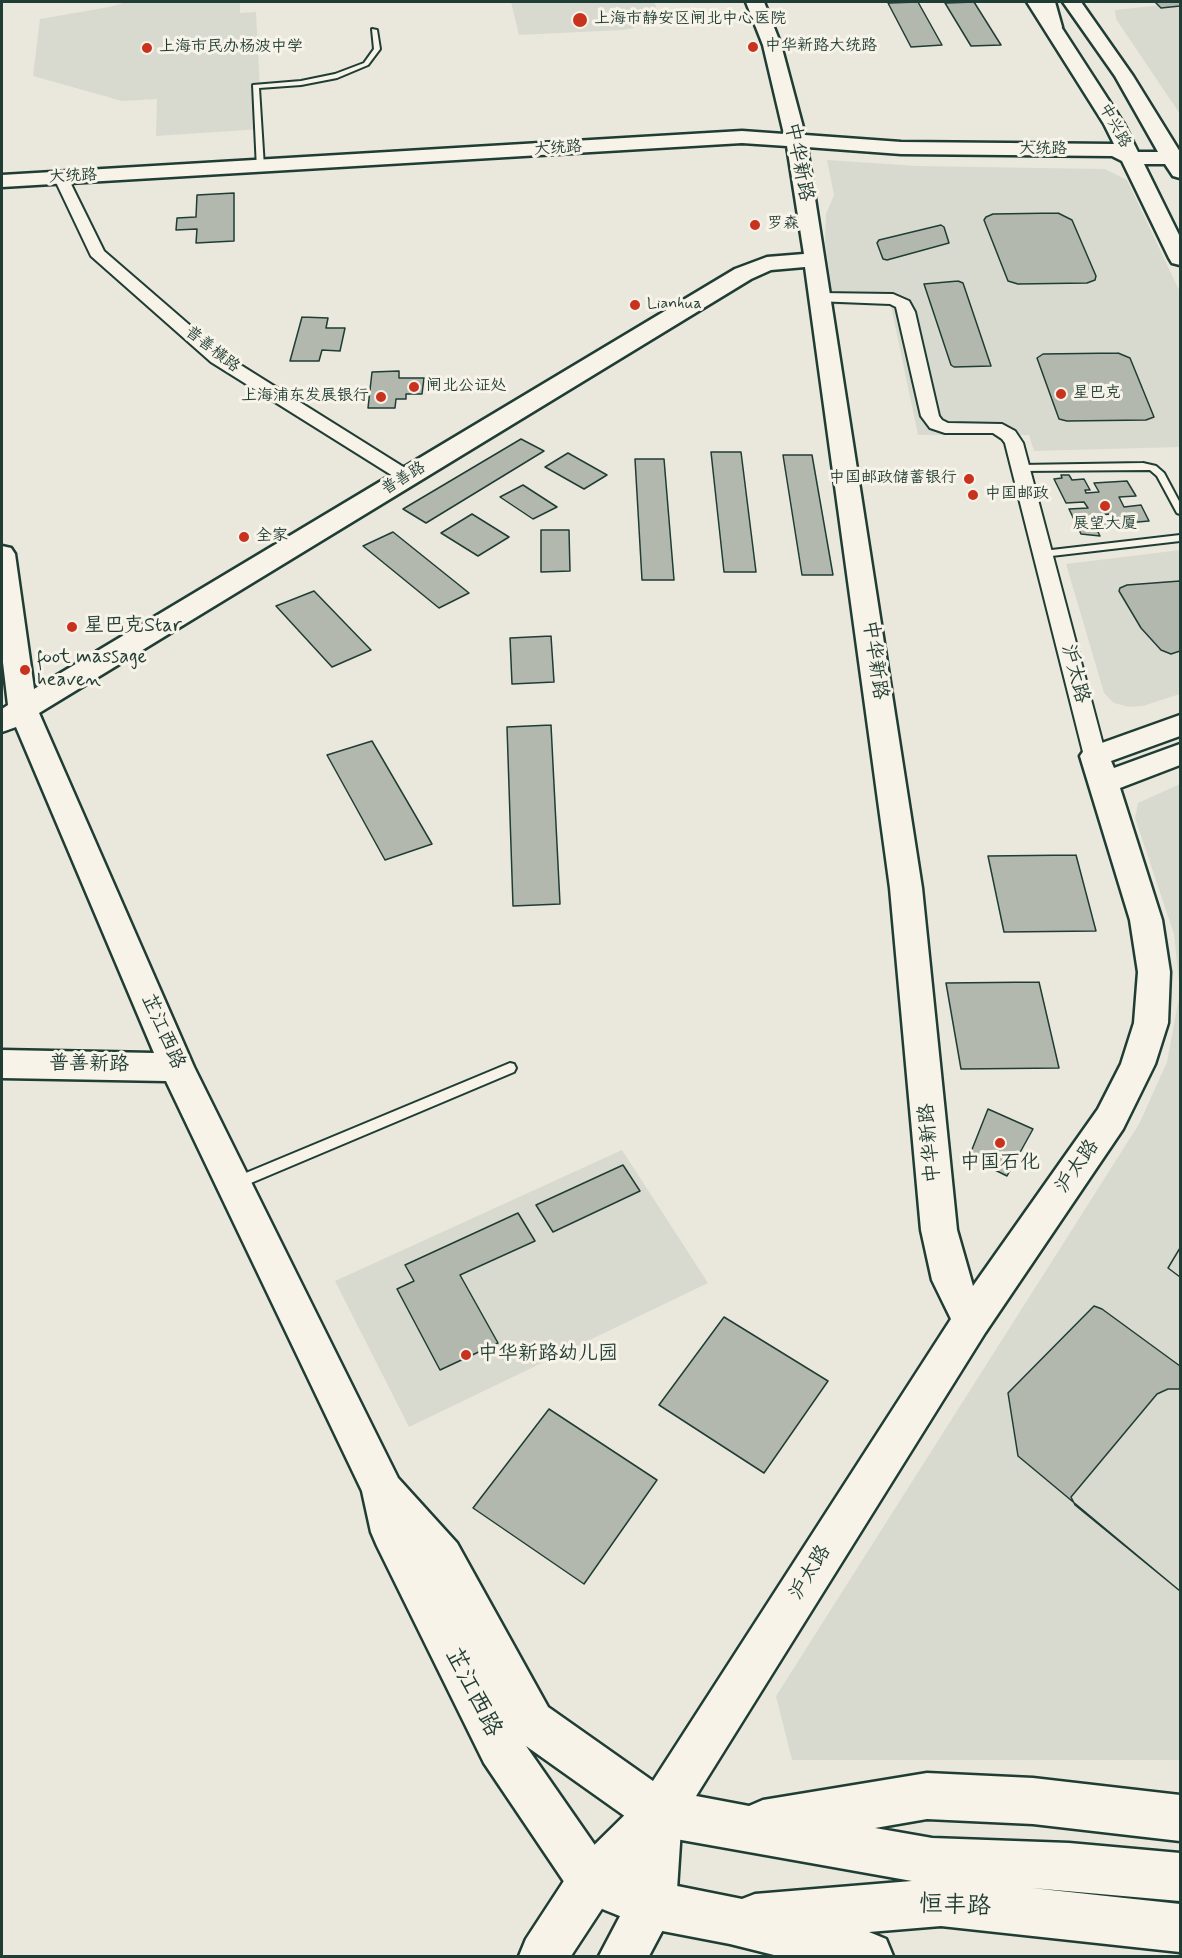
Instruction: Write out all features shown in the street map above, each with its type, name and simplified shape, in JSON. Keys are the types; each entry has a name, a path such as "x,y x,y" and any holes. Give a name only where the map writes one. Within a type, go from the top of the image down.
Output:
{"main road":[{"name":"中华新路","path":"755,2 772,45 796,140 906,888 939,1230 951,1280 971,1321"},
{"name":"中兴路","path":"1036,2 1114,123 1124,151 1180,258"},
{"path":"1046,2 1053,27"},
{"name":"中兴路","path":"1072,2 1176,155"},
{"name":"大统路","path":"2,181 260,168 742,137 901,148 1124,151 1176,155"},
{"name":"普善路","path":"12,716 743,274 767,264 814,260"},
{"name":"芷江西路","path":"2,554 12,716 233,1185 382,1489 392,1532 500,1747 592,1881"},
{"path":"1100,769 1180,725"},
{"path":"1100,769 1180,754"},
{"name":"沪太路","path":"543,1956 592,1881 659,1813 971,1321 1111,1119 1138,1064 1151,1023 1154,972 1146,920 1100,769"},
{"name":"普善新路","path":"2,1042 172,1056"},
{"name":"普善新路","path":"2,1064 172,1056"},
{"name":"芷江西路","path":"382,1489 442,1558 532,1723 659,1813"},
{"path":"738,1827 927,1796 1033,1801 1180,1818"},
{"path":"659,1813 932,1861 1069,1866 1180,1877"},
{"name":"沪太路","path":"623,1956 652,1905 659,1813"},
{"name":"恒丰路","path":"592,1881 652,1905 730,1920 869,1956"},
{"name":"恒丰路","path":"730,1920 941,1902 1180,1928"}],"street":[{"name":"普善横路","path":"61,178 97,253 217,358 407,477"},
{"name":"沪太路","path":"821,298 892,299 903,304 908,312 930,416 936,424 945,428 996,428 1009,435 1014,443 1100,769"}],"lane":[{"path":"260,168 255,86 301,83 337,76 366,64 377,49 374,30"},
{"path":"1021,468 1143,466 1153,468 1161,475 1180,511"},
{"path":"1043,554 1180,538"},
{"path":"233,1185 510,1068"}],"shaded area":[{"name":"上海市民办杨波中学","path":"127,2 240,2 240,13 256,12 262,129 156,136 157,99 122,101 33,76 40,19"},
{"name":"上海市静安区闸北中心医院","path":"511,2 654,2 656,6 655,11 634,28 519,35"},
{"path":"1180,3 1180,114 1116,19 1115,10"},
{"path":"827,160 917,166 1105,169 1127,180 1180,292 1180,447 1034,451 1029,435 918,435 891,306 834,305 825,242 826,214 834,195"},
{"path":"1180,550 1180,694 1143,706 1129,707 1114,703 1104,693 1066,564"},
{"path":"1180,784 1180,992 1174,934 1135,818 1138,803"},
{"path":"1180,992 1180,1760 792,1760 776,1696 1139,1124 1167,1062"},
{"name":"中华新路幼儿园","path":"622,1150 708,1283 409,1427 335,1281"}],"building":[{"path":"918,2 942,45 911,47 888,3"},
{"path":"974,2 1001,45 971,46 945,3"},
{"path":"1155,2 1180,2 1180,6 1161,8"},
{"path":"234,193 234,241 196,243 197,229 176,230 177,218 196,217 197,195"},
{"path":"1058,213 1072,220 1096,276 1095,280 1087,283 1018,284 1008,281 984,220 986,217 993,214"},
{"path":"941,225 944,227 949,243 887,260 883,259 877,243 879,240"},
{"path":"958,281 963,283 991,366 954,367 951,365 924,284"},
{"path":"302,317 328,318 326,328 345,328 340,351 322,350 319,361 290,361"},
{"path":"1118,353 1130,358 1154,417 1146,420 1067,421 1059,419 1037,358 1043,354"},
{"path":"399,371 399,378 424,378 422,394 406,394 406,399 396,399 395,408 368,408 372,372"},
{"path":"521,439 544,451 426,523 403,509"},
{"path":"711,452 741,452 756,572 724,572"},
{"path":"568,453 607,475 584,489 545,467"},
{"path":"783,455 812,455 833,575 802,575"},
{"path":"635,459 664,459 674,580 642,580"},
{"name":"展望大厦","path":"1061,475 1069,475 1072,480 1084,479 1090,490 1085,490 1086,493 1099,492 1094,483 1127,481 1136,496 1119,497 1124,507 1141,505 1149,521 1116,524 1111,514 1097,515 1099,518 1104,518 1110,529 1097,530 1100,536 1081,534 1069,509 1088,508 1084,502 1066,503 1054,479 1062,478"},
{"path":"523,485 557,507 533,519 500,497"},
{"path":"472,514 509,537 478,556 441,533"},
{"path":"541,530 569,530 570,571 541,572"},
{"path":"393,532 469,593 439,608 363,546"},
{"path":"1180,581 1180,651 1171,654 1161,650 1141,628 1119,591 1127,585"},
{"path":"314,591 371,650 332,667 276,606"},
{"path":"551,636 554,682 512,684 510,638"},
{"path":"551,725 560,904 513,906 507,727"},
{"path":"372,741 432,844 385,860 327,755"},
{"path":"1076,855 1096,931 1004,932 988,856"},
{"path":"1039,982 1059,1068 961,1069 946,983"},
{"name":"中国石化","path":"988,1109 1033,1129 1007,1176 969,1157"},
{"path":"623,1165 640,1191 553,1232 536,1205"},
{"path":"518,1213 535,1241 460,1275 498,1343 440,1370 397,1289 414,1281 405,1265"},
{"path":"1180,1248 1180,1277 1168,1268"},
{"path":"1180,1248 1180,1277 1168,1268"},
{"path":"1094,1306 1102,1309 1180,1366 1180,1591 1018,1456 1008,1393"},
{"path":"724,1317 828,1381 764,1473 659,1405"},
{"path":"1168,1389 1180,1389 1180,1591 1075,1505 1071,1497 1157,1394"},
{"path":"549,1409 657,1480 584,1584 473,1508"}],"place":[{"name":"上海市静安区闸北中心医院","path":"580,20"},
{"name":"中华新路大统路","path":"753,47"},
{"name":"上海市民办杨波中学","path":"147,48"},
{"name":"罗森","path":"755,225"},
{"name":"Lianhua","path":"635,305"},
{"name":"闸北公证处","path":"414,387"},
{"name":"星巴克","path":"1061,394"},
{"name":"上海浦东发展银行","path":"381,397"},
{"name":"中国邮政储蓄银行","path":"969,479"},
{"name":"中国邮政","path":"973,495"},
{"name":"展望大厦","path":"1105,506"},
{"name":"全家","path":"244,537"},
{"name":"星巴克Star","path":"72,627"},
{"name":"foot massage heaven","path":"25,670"},
{"name":"中国石化","path":"1000,1143"},
{"name":"中华新路幼儿园","path":"466,1355"}]}
